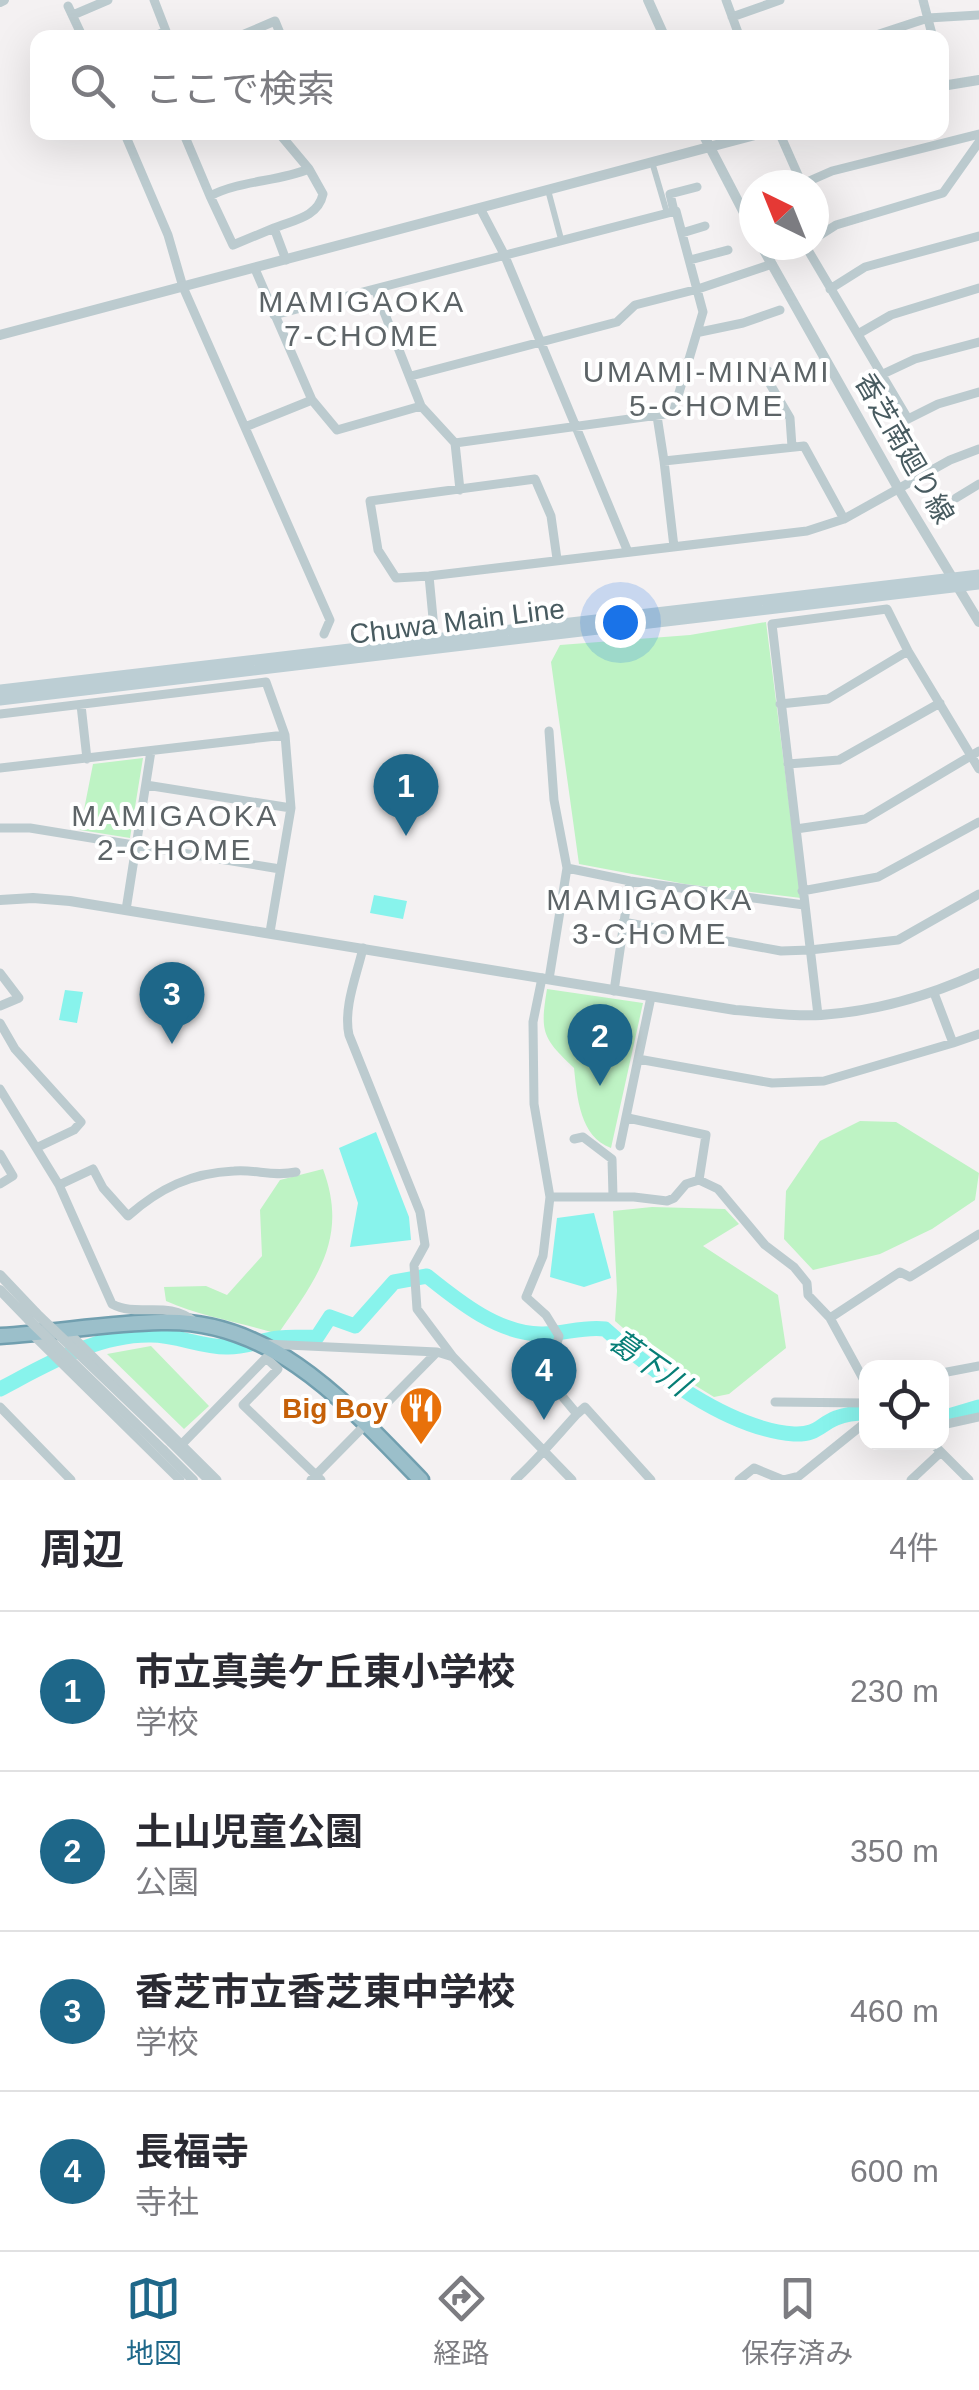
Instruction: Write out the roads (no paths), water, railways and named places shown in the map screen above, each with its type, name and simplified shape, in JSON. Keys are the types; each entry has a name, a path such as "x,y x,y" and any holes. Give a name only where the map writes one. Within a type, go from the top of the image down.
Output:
{"highway":[{"path":"0,1336 32,1322 70,1334 162,1322 198,1324 246,1335 318,1380 420,1480"}],"main road":[{"name":"Chuwa Main Line","path":"0,700 956,582 979,575"},
{"name":"Chuwa Main Line","path":"0,690 956,582 979,584"}],"street":[{"path":"79,30 71,11 108,0"},
{"path":"154,0 166,30"},
{"path":"648,0 661,30"},
{"path":"726,0 737,30"},
{"path":"732,17 780,0"},
{"path":"923,0 931,30"},
{"path":"891,30 928,18 979,15"},
{"path":"253,30 274,21 278,30"},
{"path":"949,81 979,80"},
{"path":"829,172 979,138"},
{"path":"829,229 943,193 979,138"},
{"path":"127,140 168,235 183,288 330,620 324,634"},
{"path":"186,140 233,245 312,214 320,206 323,194 310,169 285,140"},
{"path":"705,140 739,205"},
{"path":"1,333 737,140"},
{"path":"782,140 795,170"},
{"path":"455,443 673,413 703,312 682,233 652,162"},
{"path":"210,196 240,184 285,178 310,169"},
{"path":"670,212 670,194 697,187"},
{"path":"548,190 561,240"},
{"path":"480,208 504,254 628,552"},
{"path":"274,315 670,212"},
{"path":"682,233 705,226"},
{"path":"274,228 286,260"},
{"path":"830,289 865,267 979,236"},
{"path":"690,260 728,250"},
{"name":"香芝南廻り線","path":"770,260 898,488 979,622"},
{"path":"814,260 908,419 938,404 979,392"},
{"path":"411,376 617,322 635,305 772,264"},
{"path":"255,269 312,400 337,430 421,406"},
{"path":"858,334 891,315 979,288"},
{"path":"374,289 421,406 455,443 460,490"},
{"path":"700,332 755,320 780,310"},
{"path":"882,374 915,359 979,342"},
{"path":"768,371 770,384 790,418 792,447"},
{"path":"245,427 312,400"},
{"path":"656,416 674,547"},
{"path":"664,460 804,446 844,519"},
{"path":"556,559 550,516 535,479 370,500 378,550 396,578 429,576 807,531 844,519 950,460 979,449"},
{"path":"956,498 979,484"},
{"path":"429,576 435,640"},
{"path":"818,1015 772,624 887,609 908,651 975,753 979,769"},
{"path":"780,704 828,699 908,651"},
{"path":"0,714 266,682 285,735 292,808 270,932"},
{"path":"788,764 839,760 940,703"},
{"path":"81,705 87,759"},
{"path":"549,731 554,800 567,868 546,979 533,1022 534,1104 550,1197 543,1256 526,1296 546,1315 559,1336 541,1371 578,1414"},
{"path":"0,768 285,735"},
{"path":"126,910 151,751"},
{"path":"796,828 865,819 975,753"},
{"path":"146,785 292,808"},
{"path":"802,891 878,876 979,822"},
{"path":"0,828 30,828 280,869"},
{"path":"567,868 630,881 804,905"},
{"path":"614,991 630,881"},
{"path":"623,922 781,951 810,950 898,940 979,894"},
{"path":"0,900 52,899 126,910 734,1010 818,1015 875,1007 934,993 979,973"},
{"path":"364,948 346,1024 420,1212 424,1245 414,1265 417,1309 452,1357 572,1480"},
{"path":"0,973 19,998 0,1006"},
{"path":"934,993 954,1044"},
{"path":"620,1146 651,997"},
{"path":"0,1023 16,1049 81,1122 74,1130 38,1147"},
{"path":"638,1059 772,1083 824,1081 978,1037"},
{"path":"0,1090 59,1185 112,1304 120,1308 169,1309 198,1324"},
{"path":"628,1118 706,1135 699,1180"},
{"path":"574,1139 583,1137 612,1159 613,1196"},
{"path":"0,1154 13,1176 0,1184"},
{"path":"59,1185 94,1169 103,1188 128,1216 173,1183 236,1170 276,1176 296,1172"},
{"path":"550,1197 613,1196 667,1201 686,1184 699,1180 718,1189 766,1245 808,1283 808,1295 830,1318 859,1370"},
{"path":"830,1318 900,1272 910,1277 979,1234"},
{"path":"0,1276 46,1348 180,1480"},
{"path":"0,1290 209,1480"},
{"path":"70,1334 172,1445 217,1480"},
{"path":"262,1344 438,1352 452,1357"},
{"path":"172,1445 266,1358 278,1369 243,1405 316,1478 438,1352"},
{"path":"949,1372 979,1366"},
{"path":"775,1402 859,1403"},
{"path":"0,1406 71,1480"},
{"path":"516,1480 546,1453 548,1446 585,1407 650,1480"},
{"path":"949,1423 979,1417"},
{"path":"740,1480 754,1468 782,1480 799,1476 859,1428"},
{"path":"172,1445 192,1480"},
{"path":"911,1480 940,1452 969,1480"}],"water":[{"path":"374,895 407,901 403,919 370,913"},
{"path":"65,990 83,992 77,1023 59,1020"},
{"path":"376,1132 409,1217 411,1240 350,1247 358,1203 339,1148"},
{"path":"594,1213 611,1278 584,1287 550,1277 557,1218"}],"waterway":[{"name":"葛下川","path":"0,1389 72,1353 131,1336 161,1336 226,1347 279,1338 317,1337 330,1317 355,1326 394,1282 427,1276 480,1315 511,1329 543,1334 605,1329 668,1380 743,1422 769,1430 808,1433 840,1417 859,1413"},
{"name":"葛下川","path":"949,1416 979,1407"}],"place":[{"name":"市立真美ケ丘東小学校","path":"406,836"},
{"name":"香芝市立香芝東中学校","path":"172,1044"},
{"name":"土山児童公園","path":"600,1086"},
{"name":"長福寺","path":"544,1420"},
{"name":"Big Boy","path":"421,1446"}],"district":[{"name":"MAMIGAOKA 7-CHOME","path":"362,319"},
{"name":"UMAMI-MINAMI 5-CHOME","path":"707,389"},
{"name":"MAMIGAOKA 2-CHOME","path":"175,833"},
{"name":"MAMIGAOKA 3-CHOME","path":"650,917"}]}
